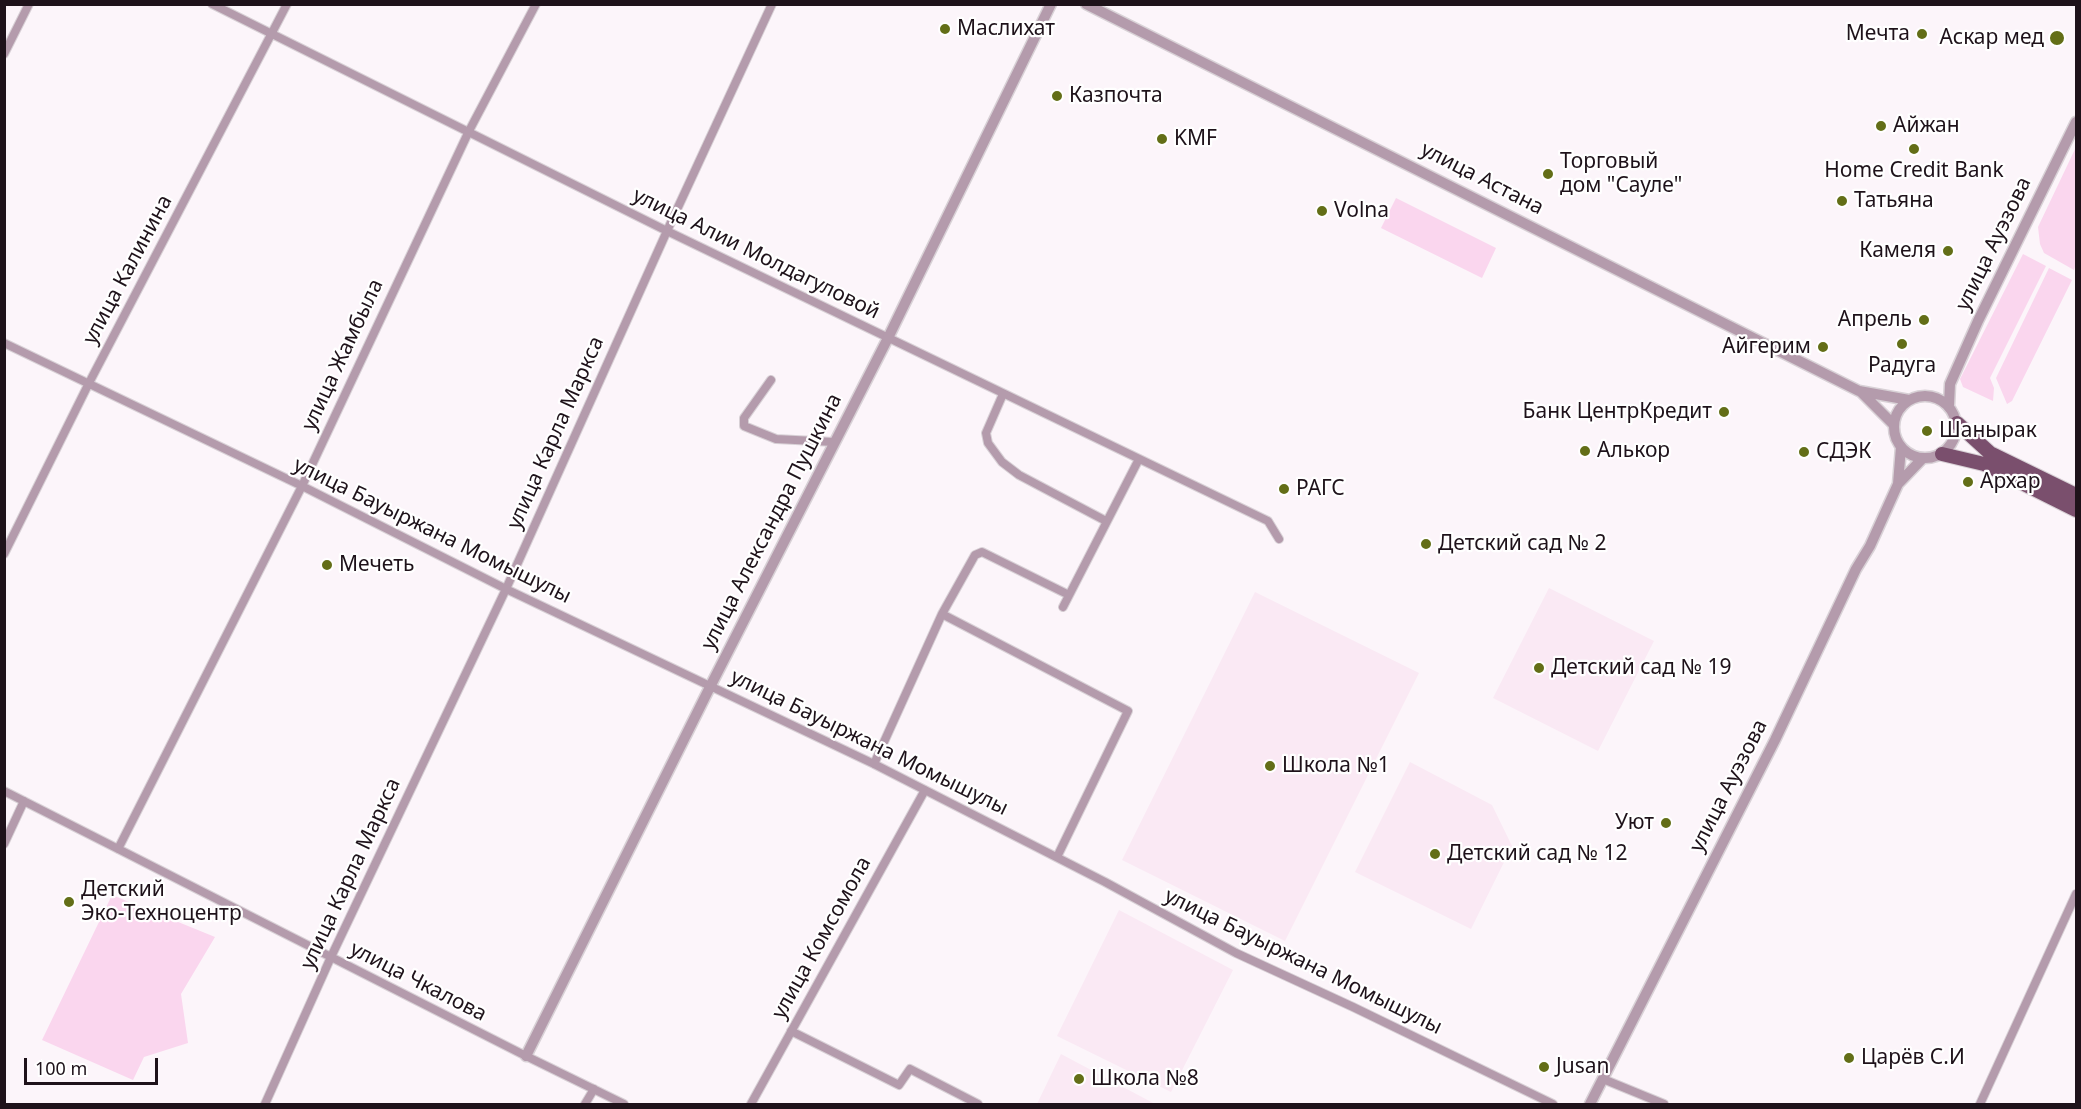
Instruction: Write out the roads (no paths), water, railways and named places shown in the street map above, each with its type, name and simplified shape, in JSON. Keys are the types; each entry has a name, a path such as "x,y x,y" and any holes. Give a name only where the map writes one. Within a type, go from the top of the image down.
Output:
{"main road":[{"path":"1957,423 1990,453 2076,495"},
{"path":"1942,454 1984,464 2076,510"}],"street":[{"path":"4,54 29,4"},
{"name":"улица Алии Молдагуловой","path":"212,4 667,231 1268,521 1279,539"},
{"name":"улица Калинина","path":"4,554 89,383 287,4"},
{"name":"улица Жамбыла","path":"117,849 302,486 469,131 536,4"},
{"name":"улица Карла Маркса","path":"265,1104 331,957 506,589 772,4"},
{"name":"улица Александра Пушкина","path":"526,1056 711,685 888,338 1051,4"},
{"name":"улица Астана","path":"1086,4 1859,391"},
{"name":"улица Ауэзова","path":"1950,384 1978,321 2076,122"},
{"name":"улица Бауыржана Момышулы","path":"4,343 302,486 506,589 874,764 1057,857 1236,953 1553,1104"},
{"path":"771,380 744,418 744,426 776,439 834,442"},
{"path":"1859,391 1909,399 1926,395 1950,384 1949,405"},
{"path":"1859,391 1894,425"},
{"path":"1003,394 986,433 988,443 1002,462 1020,475 1106,521"},
{"path":"1909,399 1898,410 1894,425 1895,437 1901,447 1911,455 1923,458 1942,454 1954,440 1957,423 1949,405 1939,398 1926,395"},
{"path":"1898,484 1901,447"},
{"path":"1898,484 1923,458"},
{"path":"1063,607 1139,459"},
{"name":"улица Ауэзова","path":"1590,1104 1775,740 1898,484"},
{"path":"874,764 942,614 975,555 982,552 1069,594"},
{"path":"942,614 1128,711 1057,857"},
{"name":"улица Комсомола","path":"751,1104 925,790"},
{"name":"улица Чкалова","path":"4,791 624,1104"},
{"path":"4,844 24,801"},
{"path":"1980,1104 2076,894"},
{"path":"791,1031 899,1085 910,1069 978,1104"},
{"path":"1603,1079 1664,1104"},
{"path":"585,1104 594,1089"}],"place":[{"name":"Маслихат","path":"945,29"},
{"name":"Мечта","path":"1922,34"},
{"name":"Аскар мед","path":"2057,38"},
{"name":"Казпочта","path":"1057,96"},
{"name":"Айжан","path":"1881,126"},
{"name":"KMF","path":"1162,139"},
{"name":"Home Credit Bank","path":"1914,149"},
{"name":"Торговый дом \"Сауле\"","path":"1548,174"},
{"name":"Татьяна","path":"1842,201"},
{"name":"Volna","path":"1322,211"},
{"name":"Камеля","path":"1948,251"},
{"name":"Апрель","path":"1924,320"},
{"name":"Радуга","path":"1902,344"},
{"name":"Айгерим","path":"1823,347"},
{"name":"Банк ЦентрКредит","path":"1724,412"},
{"name":"Шанырак","path":"1927,431"},
{"name":"Алькор","path":"1585,451"},
{"name":"СДЭК","path":"1804,452"},
{"name":"Архар","path":"1968,482"},
{"name":"РАГС","path":"1284,489"},
{"name":"Детский сад № 2","path":"1426,544"},
{"name":"Мечеть","path":"327,565"},
{"name":"Детский сад № 19","path":"1539,668"},
{"name":"Школа №1","path":"1270,766"},
{"name":"Уют","path":"1666,823"},
{"name":"Детский сад № 12","path":"1435,854"},
{"name":"Детский Эко-Техноцентр","path":"69,902"},
{"name":"Царёв С.И","path":"1849,1058"},
{"name":"Jusan","path":"1544,1067"},
{"name":"Школа №8","path":"1079,1079"}]}
